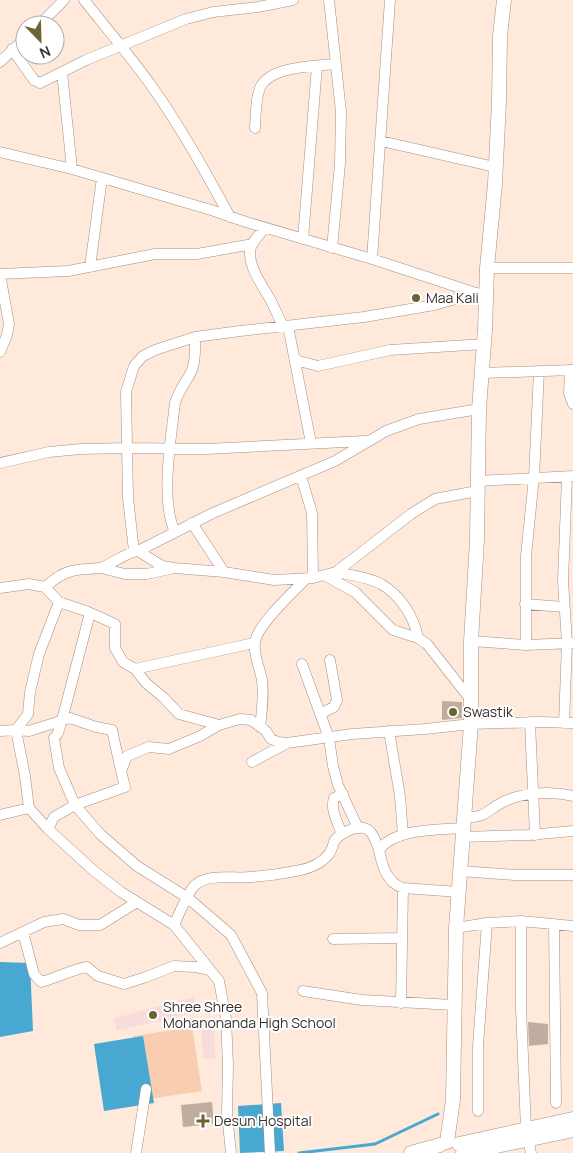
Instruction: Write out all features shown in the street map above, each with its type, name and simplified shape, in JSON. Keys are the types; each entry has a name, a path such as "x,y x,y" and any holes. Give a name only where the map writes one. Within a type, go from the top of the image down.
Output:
{"main road":[{"path":"452,1147 456,928 471,724 471,641 477,540 479,409 484,344 481,295 487,268 495,168 500,36 504,0"},
{"path":"527,1134 573,1119"},
{"path":"412,1153 527,1134 573,1130"}],"street":[{"path":"49,15 64,0"},
{"path":"84,0 154,88 230,217"},
{"path":"12,49 32,78 37,82 45,81 86,60 186,19 240,4 293,0"},
{"path":"329,0 341,134 332,248"},
{"path":"372,260 390,0"},
{"path":"0,62 15,46"},
{"path":"255,128 257,97 261,86 268,78 292,69 336,64"},
{"path":"303,239 317,66"},
{"path":"62,72 72,169"},
{"path":"381,141 495,168"},
{"path":"0,152 72,169 212,210 481,295"},
{"path":"90,267 102,178"},
{"path":"265,228 250,250 251,258 256,274 285,326 295,360 311,443"},
{"path":"0,352 9,324 0,274 51,272 90,267 155,254 197,254 253,244"},
{"path":"487,268 573,268"},
{"path":"136,551 128,498 126,392 134,366 142,356 195,337 403,310 481,295"},
{"path":"176,532 171,522 168,508 170,450 175,403 194,363 195,337"},
{"path":"295,360 318,366 390,350 484,344"},
{"path":"482,373 571,370 569,392 573,404"},
{"path":"526,645 525,604 528,527 534,477 538,372"},
{"path":"45,586 55,578 72,570 99,568 116,562 192,523 335,461 367,441 386,432 419,419 479,409"},
{"path":"0,463 49,452 126,448 170,450 367,441"},
{"path":"260,727 263,691 254,643 257,633 310,579 312,513 301,476"},
{"path":"121,771 127,756 149,747 169,748 200,736 219,725 240,719 251,720 266,731 271,738 278,742 287,743 352,734 471,724 570,723 570,643 564,606 563,571 570,477 534,477 477,486 435,499 425,504 336,572 310,579 274,580 224,572 174,568 162,566 136,551"},
{"path":"192,523 224,572"},
{"path":"99,568 126,574 147,574 174,568"},
{"path":"336,572 372,580 389,590 409,612 417,630 418,638"},
{"path":"326,576 355,592 392,630 418,638 435,653 471,700"},
{"path":"0,588 29,584 45,586 59,602 115,624 116,648 123,662 135,669 146,683 179,714 219,725"},
{"path":"59,602 39,654 30,692 28,714 16,730 25,776 28,808 94,871 137,902 174,925 219,981 226,1018 228,1113 231,1153"},
{"path":"525,604 564,606"},
{"path":"90,613 62,720 58,733 54,738 59,768 75,805 100,834 137,866 188,898 231,935 262,993 270,1153"},
{"path":"471,641 526,645 570,643"},
{"path":"135,669 254,643"},
{"path":"320,714 334,707 337,700 330,660"},
{"path":"302,664 329,738 333,766 358,828"},
{"path":"0,731 29,731 70,718 96,727 112,730 125,786 75,805 54,817 48,829"},
{"path":"530,722 535,835"},
{"path":"389,731 400,790 403,835"},
{"path":"252,762 287,743"},
{"path":"463,827 504,802 533,795 572,793"},
{"path":"342,834 332,806 334,798 343,794"},
{"path":"0,815 28,808"},
{"path":"379,850 384,844 394,838 424,830 463,827 535,835 573,831"},
{"path":"174,925 195,885 208,878 252,877 309,868 329,854 336,839 342,834 358,828 367,828 372,833 384,870 395,886 459,892"},
{"path":"460,871 515,875 573,875"},
{"path":"401,1003 402,888"},
{"path":"0,944 44,922 63,919 79,926 100,925 137,902"},
{"path":"456,928 487,923 520,921 573,926"},
{"path":"520,921 520,1008 527,1134 531,1153"},
{"path":"478,1111 478,1046 487,923"},
{"path":"554,924 556,1104"},
{"path":"23,932 34,974 41,982 56,978 71,970 87,967 98,976 124,984 174,966 195,966 210,970"},
{"path":"333,939 402,938"},
{"path":"303,991 362,1000 454,1005"},
{"path":"136,1153 146,1089"}],"shaded area":[{"name":"Shree Shree Mohanonanda High School","path":"194,997 193,1013 116,1031 115,1018"},
{"path":"201,1019 214,1019 215,1059 203,1059"},
{"path":"192,1027 202,1091 142,1100 133,1036"}],"water":[{"path":"0,962 30,963 33,1031 0,1037"},
{"path":"143,1036 154,1103 104,1111 94,1044"},
{"path":"281,1103 284,1151 240,1153 238,1106"}],"building":[{"name":"Swastik","path":"442,701 462,702 462,718 442,720"},
{"path":"528,1022 548,1024 548,1044 529,1046"},
{"path":"212,1102 214,1124 183,1127 181,1105"}],"waterway":[{"path":"299,1153 375,1144 438,1114"}],"place":[{"name":"Maa Kali","path":"416,298"},
{"name":"Swastik","path":"453,712"},
{"name":"Shree Shree Mohanonanda High School","path":"153,1015"},
{"name":"Desun Hospital","path":"203,1121"}]}
